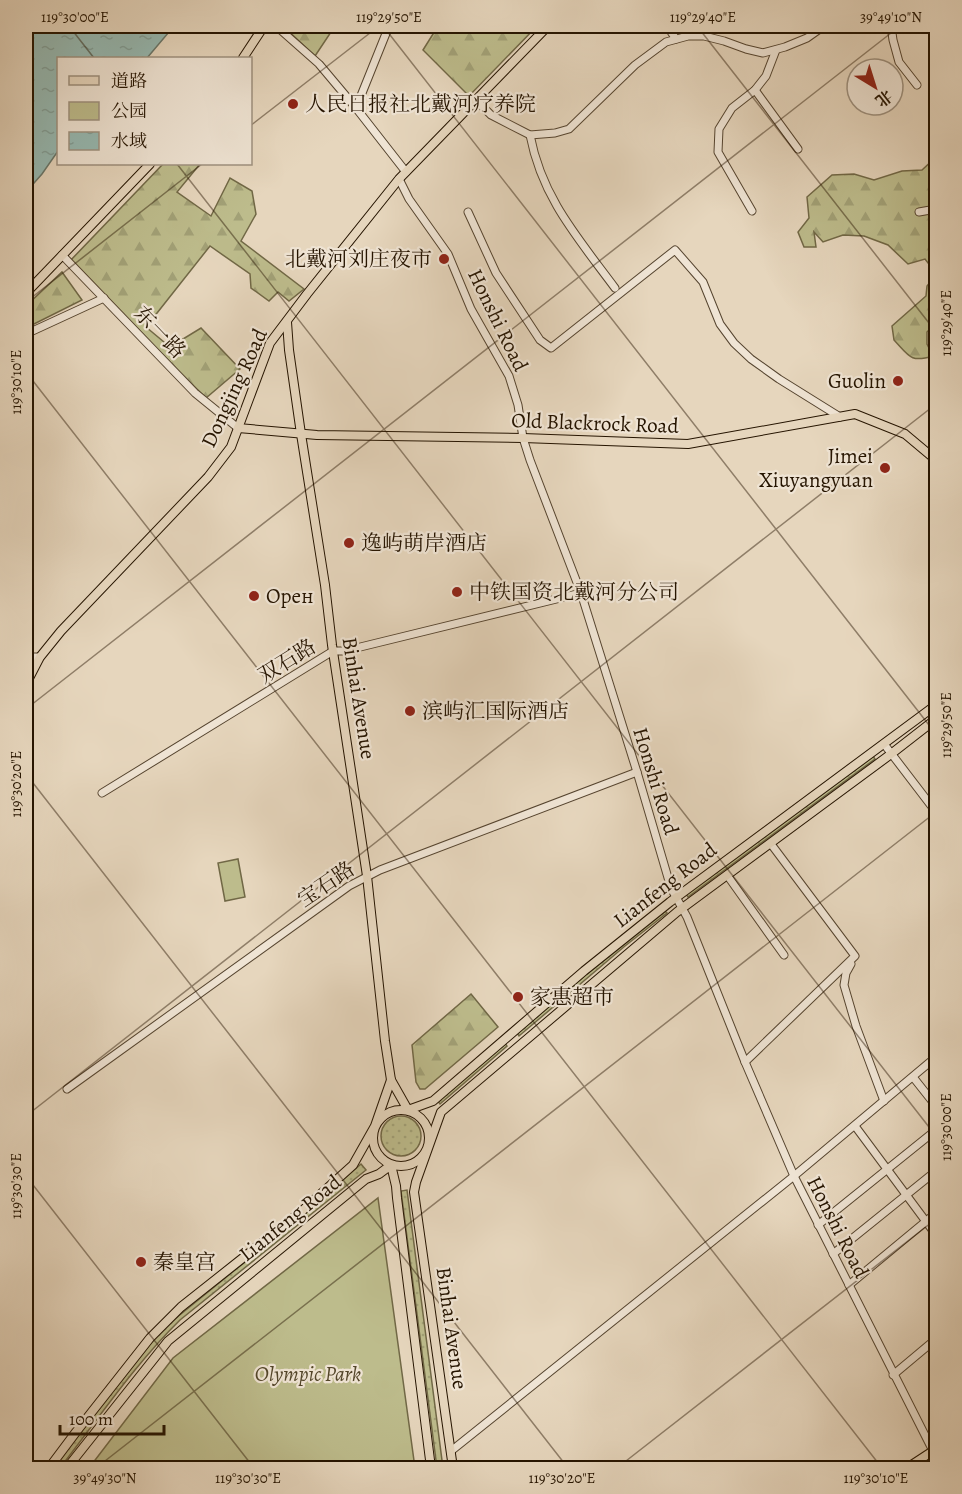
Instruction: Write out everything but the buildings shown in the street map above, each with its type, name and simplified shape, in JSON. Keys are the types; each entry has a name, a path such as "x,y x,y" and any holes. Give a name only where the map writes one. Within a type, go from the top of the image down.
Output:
{"main road":[{"path":"244,57 264,26"},
{"name":"Dongjing Road","path":"26,684 40,657 61,631 208,477 231,447 270,343 307,294 399,179 548,26"},
{"path":"26,293 149,165"},
{"name":"Binhai Avenue","path":"287,322 301,434 367,876 391,1080"},
{"name":"Old Blackrock Road","path":"238,428 301,434 688,444 855,414 904,434 936,460"},
{"name":"Lianfeng Road","path":"408,1110 433,1101 584,971 676,897 936,705"},
{"name":"Lianfeng Road","path":"429,1146 441,1112 682,908 936,719"},
{"path":"391,1080 408,1110"},
{"path":"375,1126 389,1112 408,1110 423,1120 428,1128 429,1146 425,1154 410,1166 391,1165 383,1161 377,1153 372,1135 375,1126 391,1080"},
{"name":"Lianfeng Road","path":"49,1468 150,1338 181,1307 302,1211 353,1165 375,1126"},
{"name":"Binhai Avenue","path":"429,1146 414,1192 453,1468"},
{"name":"Binhai Avenue","path":"391,1165 396,1186 431,1468"},
{"name":"Lianfeng Road","path":"67,1468 168,1341 366,1179 379,1174 391,1165"},
{"path":"907,1468 935,1453"},
{"path":"932,1468 936,1466"}],"street":[{"path":"276,26 318,64 406,172"},
{"path":"356,108 389,26"},
{"path":"668,26 676,39"},
{"path":"476,100 492,115 530,135 555,133 569,129 635,64 666,42 688,36 704,36 763,53 807,38 824,26"},
{"path":"891,26 899,62 917,85"},
{"path":"752,211 718,152 719,129 732,108 754,90 766,76 776,50"},
{"path":"754,90 798,149"},
{"path":"530,135 542,178 563,218 615,288"},
{"name":"Honshi Road","path":"399,179 409,199 448,254 471,309 509,376 518,405 523,438 581,593 638,772 671,888 687,917 794,1176 893,1375 935,1453"},
{"path":"919,212 936,209"},
{"path":"468,212 496,273 540,340 551,348 675,250 703,282 720,324 734,343 751,359 779,379 840,417"},
{"name":"东一路","path":"62,255 195,393 238,428"},
{"path":"26,334 104,298"},
{"name":"双石路","path":"102,793 333,651 344,651 581,593"},
{"path":"26,657 40,657"},
{"path":"884,744 936,812"},
{"name":"宝石路","path":"67,1089 349,886 367,876 638,772"},
{"path":"771,844 855,956"},
{"path":"727,875 784,955"},
{"path":"745,1062 855,956"},
{"path":"855,956 846,972 844,985 856,1026 884,1101"},
{"path":"451,1451 794,1176 936,1057"},
{"path":"913,1077 936,1106"},
{"path":"855,1126 936,1235"},
{"path":"818,1225 936,1130"},
{"path":"833,1254 936,1171"},
{"path":"849,1285 936,1213"},
{"path":"893,1375 936,1340"}],"green space":[{"path":"283,26 335,26 315,56"},
{"path":"438,26 537,26 469,96 423,50"},
{"path":"936,157 936,273 925,259 908,264 888,245 864,236 843,235 823,242 814,232 816,247 804,247 798,232 809,218 807,197 832,175 854,174 874,180 902,171 922,170"},
{"path":"162,165 199,165 177,192 211,216 230,178 252,191 256,214 241,241 304,289 289,301 278,292 269,301 251,288 250,274 210,246 146,327 170,347 201,328 240,369 206,398 69,262"},
{"path":"62,272 82,300 26,328 26,306"},
{"path":"936,275 936,323 927,332 927,344 933,356 919,359 910,357 894,340 892,326 926,296 927,286"},
{"path":"873,756 875,759 688,897 686,894"},
{"path":"238,859 245,897 225,901 218,863"},
{"path":"665,911 667,913 519,1036 517,1033 623,943"},
{"path":"471,994 498,1027 425,1089 420,1089 416,1082 412,1045"},
{"path":"505,1043 507,1046 440,1104 437,1100"},
{"path":"401,1116 415,1122 421,1136 415,1150 401,1156 387,1150 381,1136 387,1122"},
{"path":"361,1164 366,1170 180,1320 133,1373 60,1468 53,1468 158,1334"},
{"path":"407,1190 443,1468 437,1468 401,1191"},
{"name":"Olympic Park","path":"378,1198 415,1468 89,1468 173,1358"}],"water":[{"path":"26,26 174,26 148,57 57,57 57,152 26,192"}],"place":[{"name":"人民日报社北戴河疗养院","path":"293,104"},
{"name":"北戴河刘庄夜市","path":"444,259"},
{"name":"Guolin","path":"898,381"},
{"name":"Jimei Xiuyangyuan","path":"885,468"},
{"name":"逸屿萌岸酒店","path":"349,543"},
{"name":"中铁国资北戴河分公司","path":"457,592"},
{"name":"Oрен","path":"254,596"},
{"name":"滨屿汇国际酒店","path":"410,711"},
{"name":"家惠超市","path":"518,997"},
{"name":"秦皇宫","path":"141,1262"}]}
